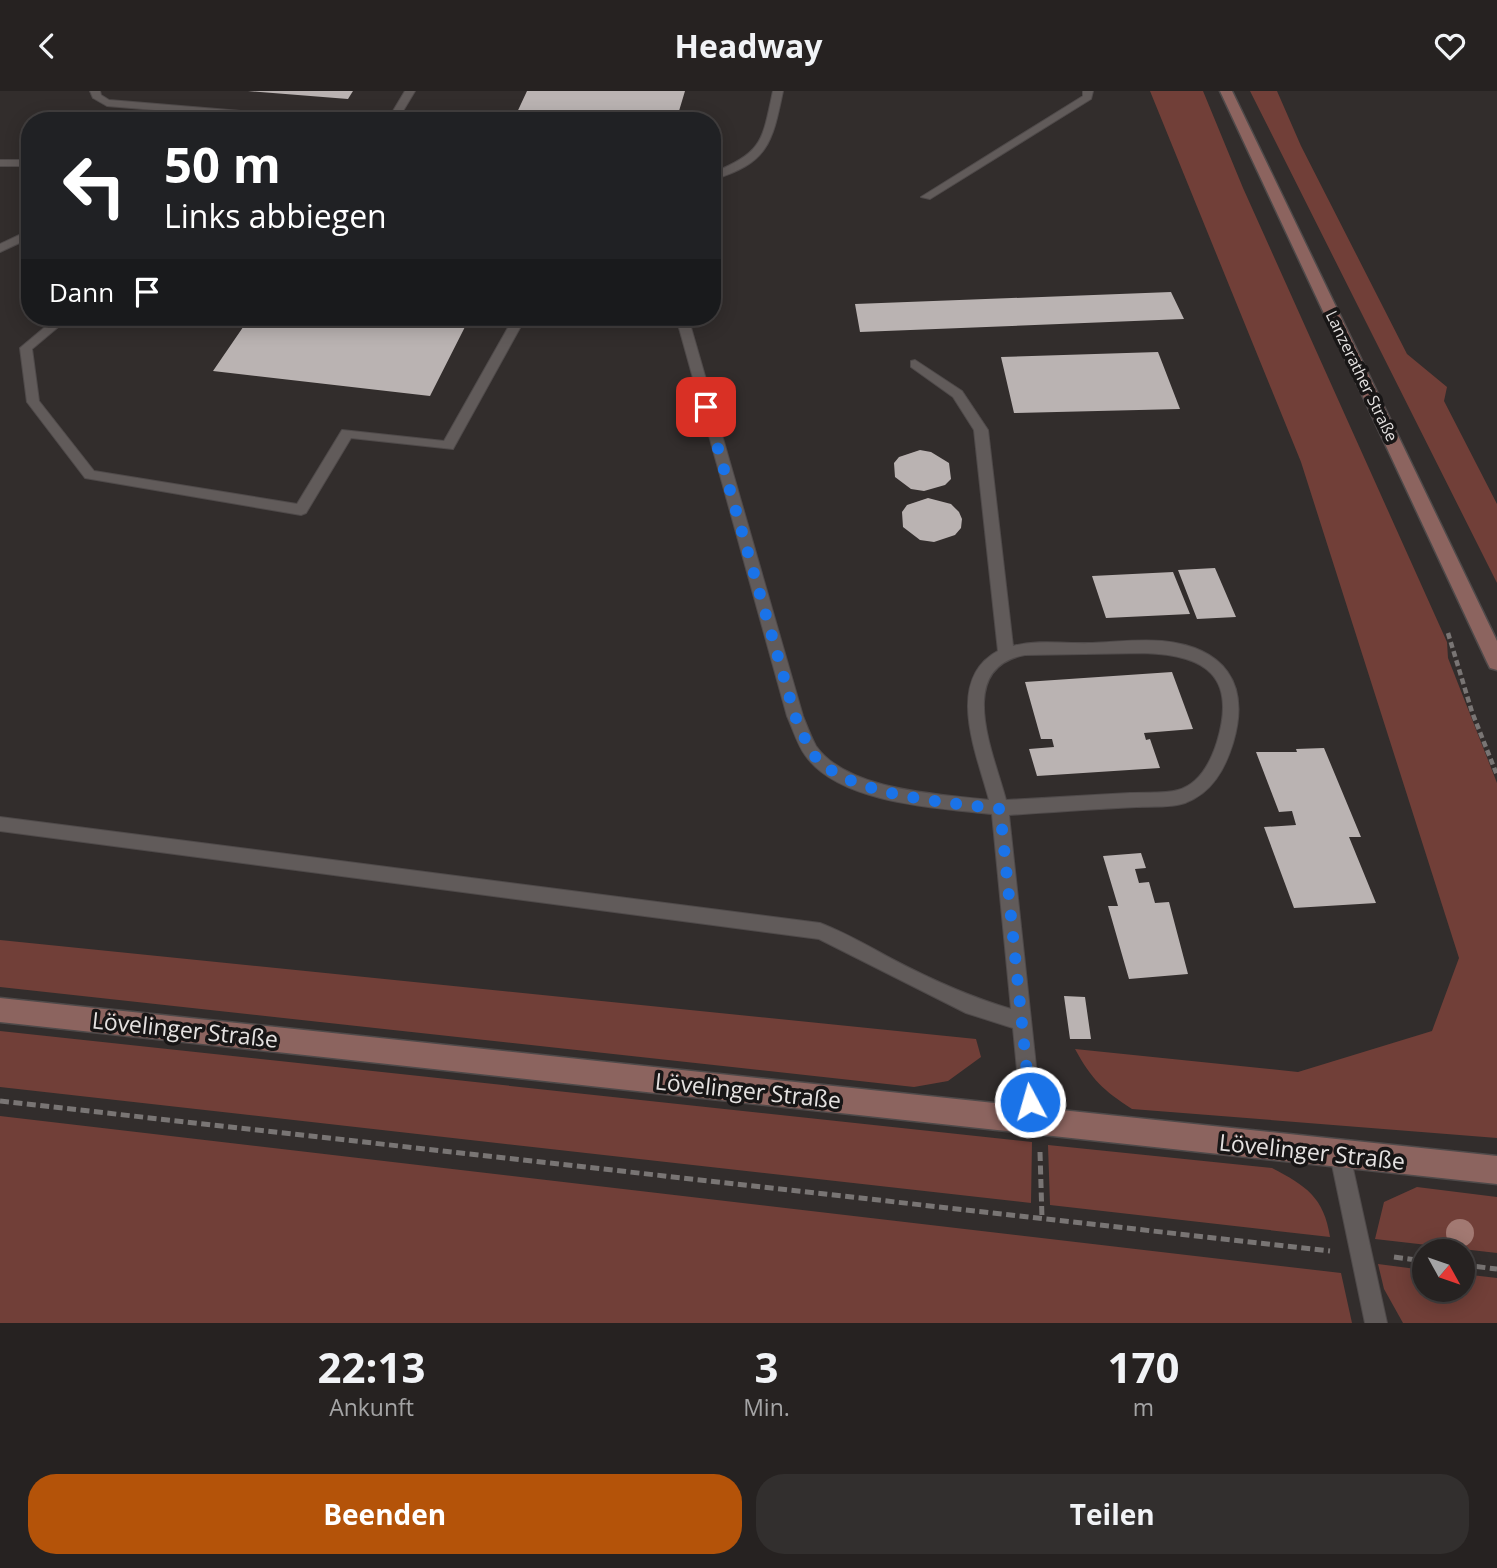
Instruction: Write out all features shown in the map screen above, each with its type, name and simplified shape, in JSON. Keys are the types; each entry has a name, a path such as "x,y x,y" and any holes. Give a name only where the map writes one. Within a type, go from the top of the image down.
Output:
{"street":[{"name":"Lanzerather Straße","path":"1226,91 1497,662"},
{"name":"Lövelinger Straße","path":"0,1010 1340,1156 1497,1170"}],"lane":[{"path":"95,91 96,96 107,103 217,112"},
{"path":"397,112 410,91"},
{"path":"721,173 751,160 761,151 778,91"},
{"path":"926,198 1088,97 1088,91"},
{"path":"0,163 21,163"},
{"path":"0,249 21,238"},
{"path":"53,326 26,348 33,402 90,475 301,510 347,433 448,446 515,326"},
{"path":"685,326 795,716 812,753 838,775 886,793 1000,809 1181,797 1206,783 1219,762 1233,718 1231,688 1213,663 1189,651 1162,648 1006,653 986,667 976,686 977,718 1000,809 1032,1122"},
{"path":"915,364 958,394 981,430 1006,653"},
{"path":"0,824 820,932 855,946 886,965 974,1007 1023,1022"},
{"path":"1340,1156 1376,1323"}],"path":[{"path":"0,1101 1412,1260"},
{"path":"1032,1122 1039,1143 1042,1218"},
{"path":"1475,1266 1497,1269"}],"shaded area":[{"path":"1150,91 1203,91 1243,188 1447,642 1448,658 1497,783 1497,1138 1132,1109 1099,1083 1075,1049 1298,1072 1432,1031 1459,958 1301,462"},
{"path":"1250,91 1277,91 1301,146 1407,354 1447,387 1444,401 1497,504 1497,583"},
{"path":"0,940 976,1039 981,1057 948,1081 914,1087 0,987"},
{"path":"0,1031 1032,1142 1031,1203 0,1087"},
{"path":"0,1116 1341,1273 1352,1323 0,1323"},
{"path":"1048,1145 1272,1168 1312,1194 1323,1212 1330,1237 1050,1205"},
{"path":"1417,1187 1497,1197 1497,1253 1475,1250 1475,1239 1412,1239 1412,1243 1375,1239 1384,1202"},
{"path":"1378,1264 1412,1268 1412,1302 1475,1302 1475,1275 1497,1278 1497,1323 1403,1323 1384,1289"}],"building":[{"path":"248,91 353,91 348,99"},
{"path":"527,91 685,91 679,112 517,112"},
{"path":"1171,292 1184,319 860,332 855,304"},
{"path":"244,326 465,326 430,396 213,371"},
{"path":"1158,352 1180,409 1014,413 1001,357"},
{"path":"920,450 931,452 949,463 951,479 945,485 924,491 911,489 895,477 894,463 899,457"},
{"path":"928,498 951,504 959,512 962,519 961,528 955,535 934,542 920,540 903,527 902,512 907,505"},
{"path":"1215,568 1236,617 1197,619 1178,570"},
{"path":"1173,572 1190,614 1106,618 1092,576"},
{"path":"1172,672 1193,729 1144,733 1146,740 1150,739 1160,768 1037,776 1029,749 1054,747 1052,739 1041,739 1025,682"},
{"path":"1324,748 1361,837 1349,837 1376,903 1294,908 1264,827 1296,825 1292,811 1279,812 1256,752 1297,752 1296,749"},
{"path":"1141,853 1146,868 1135,869 1139,883 1149,882 1155,903 1169,902 1188,974 1129,979 1108,906 1118,906 1103,856"},
{"path":"1064,996 1085,997 1091,1039 1070,1039"}],"route":[{"path":"706,407 795,716 812,753 838,775 886,793 1000,809 1030,1102"}]}
